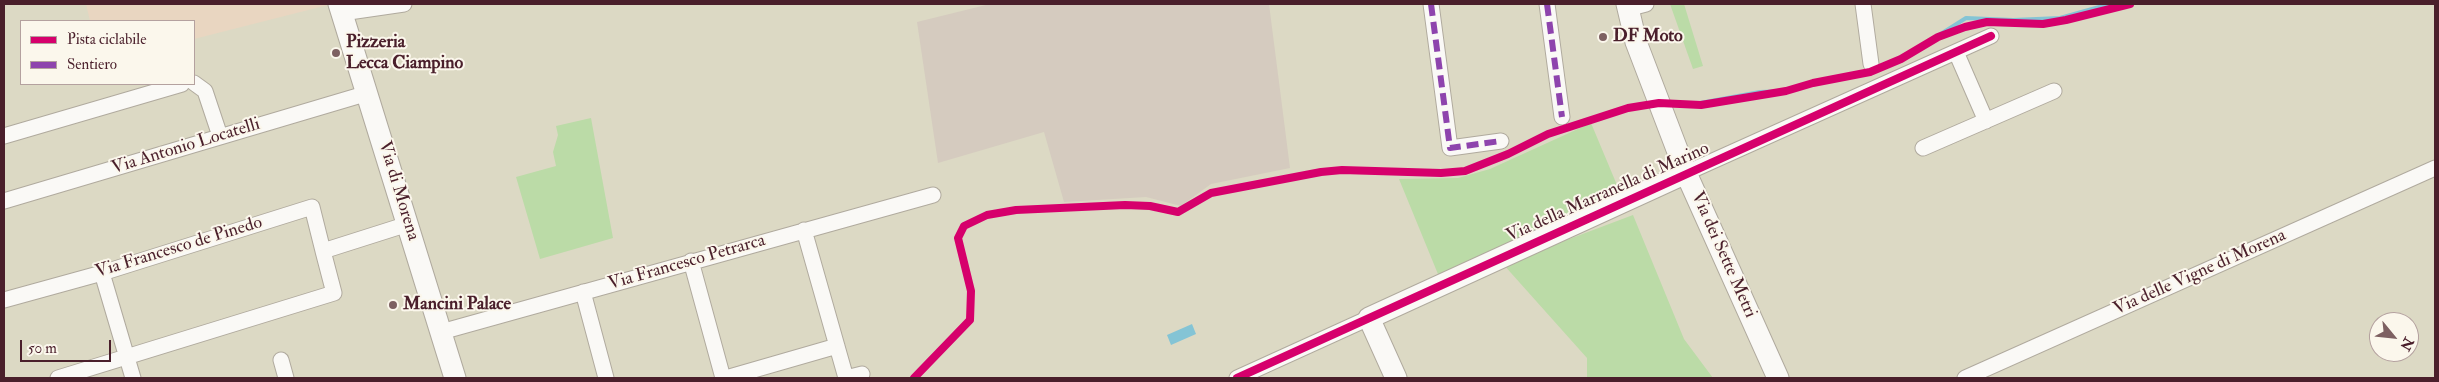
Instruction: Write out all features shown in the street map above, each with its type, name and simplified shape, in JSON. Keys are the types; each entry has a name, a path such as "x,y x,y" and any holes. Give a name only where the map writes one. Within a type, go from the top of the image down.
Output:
{"street":[{"path":"341,8 404,4"},
{"path":"1431,4 1450,148 1501,141"},
{"path":"1547,4 1562,117"},
{"path":"1863,4 1871,64"},
{"name":"Via dei Sette Metri","path":"1634,6 1634,37 1686,174 1778,378"},
{"name":"Via di Morena","path":"341,8 455,378"},
{"name":"Via della Marranella di Marino","path":"1237,378 1992,36"},
{"path":"1956,52 1986,121"},
{"path":"195,84 205,91 220,136"},
{"path":"4,136 179,85"},
{"path":"1923,148 2054,91"},
{"name":"Via Antonio Locatelli","path":"4,201 368,93"},
{"name":"Via delle Vigne di Morena","path":"1965,378 2435,168"},
{"name":"Via Francesco Petrarca","path":"441,332 933,195"},
{"name":"Via Francesco de Pinedo","path":"4,300 102,273 312,208 323,251"},
{"path":"58,378 334,293 323,251 408,224"},
{"path":"804,230 846,378 862,374"},
{"path":"691,261 725,378 837,346"},
{"path":"102,273 133,378"},
{"path":"583,292 606,378"},
{"path":"1369,318 1396,378"},
{"path":"281,360 286,378"}],"shaded area":[{"path":"86,4 328,4 195,39 195,20 90,20"},
{"path":"990,4 1269,4 1290,168 1211,184 1181,206 1146,197 1064,202 1044,132 938,163 917,22"}],"green space":[{"path":"1670,4 1684,4 1703,66 1693,69"},
{"path":"591,118 613,238 540,259 516,177 556,166 553,152 558,135 556,126"},
{"path":"1591,123 1622,197 1440,279 1399,179 1458,178 1490,169"},
{"path":"1633,215 1684,339 1713,378 1587,378 1587,358 1503,264"}],"water":[{"path":"1192,324 1196,334 1171,345 1167,335"}],"waterway":[{"path":"1674,103 1700,103 1760,92 1786,91 1813,83 1870,72 1901,59 1966,18 2013,20 2060,18 2110,4"}],"marked path":[{"path":"1431,4 1450,148 1501,141"},
{"path":"1547,4 1562,117"}],"cycle path":[{"path":"914,378 970,320 971,291 958,238 964,226 987,215 1016,210 1125,205 1150,206 1178,212 1211,193 1321,172 1342,170 1441,173 1465,171 1508,154 1548,134 1628,108 1659,103 1701,105 1786,91 1813,83 1870,72 1901,59 1938,37 1965,27 1987,22 2043,24 2130,4"},
{"path":"1237,378 1991,36"}],"place":[{"name":"DF Moto","path":"1603,37"},
{"name":"Pizzeria Lecca Ciampino","path":"336,53"},
{"name":"Mancini Palace","path":"393,305"}]}
